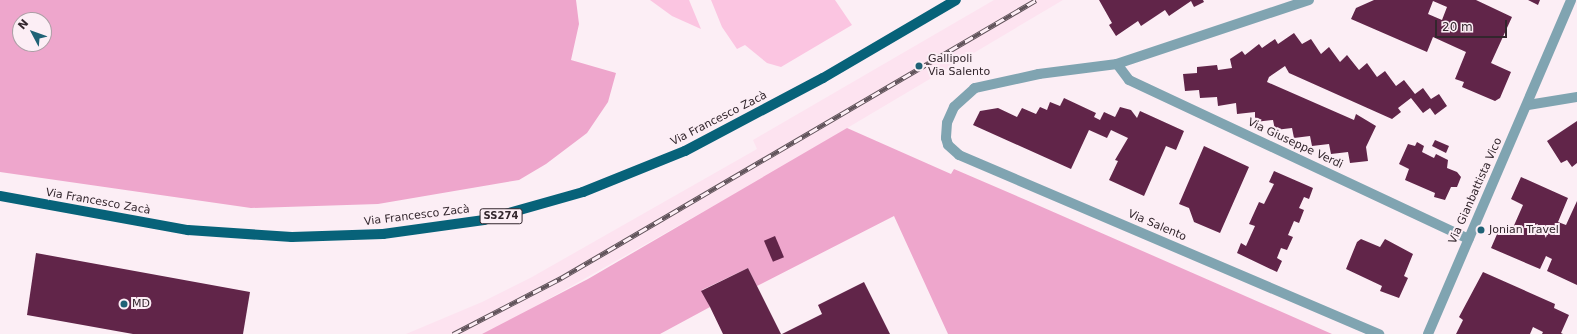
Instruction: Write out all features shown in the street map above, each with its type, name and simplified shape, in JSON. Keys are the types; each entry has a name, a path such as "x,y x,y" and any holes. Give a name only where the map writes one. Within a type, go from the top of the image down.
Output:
{"main road":[{"name":"Via Francesco Zacà","path":"0,196 188,230 292,237 383,234 484,220 583,192 635,173 692,148 823,78 956,0"}],"street":[{"path":"1117,64 1309,0"},
{"name":"Via Gianbattista Vico","path":"1428,334 1528,104 1571,0"},
{"name":"Via Salento","path":"1117,64 1038,74 975,88 959,99 947,123 948,145 958,155 1379,334"},
{"name":"Via Giuseppe Verdi","path":"1117,64 1129,80 1469,239"},
{"path":"1528,104 1577,97"}],"shaded area":[{"path":"0,0 576,0 579,24 571,60 616,73 608,102 587,133 546,164 519,180 378,204 251,208 0,172"},
{"path":"650,0 689,0 701,29 672,16"},
{"path":"711,0 835,0 852,25 781,67 767,63 745,45 737,49 722,27"},
{"path":"994,0 1063,0 756,182 513,319 482,334 406,334 482,302 532,277 757,149 753,140"},
{"path":"847,128 951,174 954,169 1332,334 948,334 894,216 757,286 748,268 702,290 710,307 660,334 482,334 588,279"}],"building":[{"path":"1099,0 1203,0 1204,2 1194,7 1191,1 1169,16 1165,10 1141,26 1138,21 1116,36 1109,25 1112,23"},
{"path":"1374,0 1476,0 1512,17 1491,63 1511,72 1500,98 1495,101 1462,87 1464,82 1455,79 1466,52 1433,37 1427,52 1351,19 1356,8","holes":["1433,1 1447,7 1442,20 1428,14"]},
{"path":"1528,0 1540,0 1538,5"},
{"path":"1294,33 1302,44 1311,39 1321,54 1329,47 1340,62 1347,55 1359,70 1367,63 1377,77 1385,71 1396,86 1404,80 1415,94 1423,88 1431,99 1439,94 1447,106 1435,115 1430,108 1423,113 1411,98 1398,108 1401,112 1392,119 1289,73 1285,66 1269,77 1267,82 1354,120 1356,114 1376,126 1366,147 1368,161 1350,163 1348,152 1331,154 1329,144 1312,146 1310,136 1294,138 1292,128 1275,130 1273,120 1255,122 1255,112 1237,114 1236,103 1218,106 1217,97 1200,98 1199,90 1185,91 1183,74 1197,73 1197,67 1217,65 1218,70 1232,68 1230,59 1242,51 1245,55 1259,44 1262,48 1275,39 1278,44"},
{"path":"1064,98 1096,113 1094,117 1100,120 1104,112 1115,117 1120,107 1131,110 1137,118 1140,111 1184,131 1176,150 1166,146 1144,196 1109,180 1118,161 1115,160 1128,138 1111,130 1107,138 1089,130 1071,169 973,125 980,111 998,108 1017,117 1022,108 1036,114 1040,107 1047,110 1050,102 1060,106"},
{"path":"1577,121 1577,163 1572,167 1567,160 1561,163 1547,141"},
{"path":"1435,140 1449,146 1446,153 1432,146"},
{"path":"1417,142 1424,146 1422,152 1434,158 1436,154 1448,160 1447,168 1457,172 1461,177 1457,187 1451,187 1445,200 1434,197 1435,193 1405,180 1409,169 1399,164 1408,144 1415,146"},
{"path":"1204,146 1249,167 1220,233 1194,222 1189,208 1179,204"},
{"path":"1274,171 1313,188 1309,199 1304,197 1299,208 1304,210 1299,223 1294,221 1288,235 1293,237 1287,250 1281,248 1277,258 1282,261 1277,272 1237,253 1241,243 1246,246 1255,226 1249,224 1259,202 1264,204 1274,184 1269,182"},
{"path":"1521,177 1568,198 1558,222 1566,225 1577,201 1577,285 1547,271 1552,259 1546,256 1540,269 1491,248 1501,225 1512,230 1523,205 1511,199"},
{"path":"775,236 784,257 773,262 764,241"},
{"path":"1361,239 1380,247 1385,239 1413,254 1404,276 1408,278 1399,298 1380,291 1382,286 1346,269 1357,242"},
{"path":"36,253 250,292 243,334 133,334 27,315"},
{"path":"748,268 781,334 723,334 701,291"},
{"path":"1483,272 1555,304 1554,308 1569,315 1561,333 1563,334 1542,334 1543,332 1533,327 1530,334 1456,334 1463,320 1459,317"},
{"path":"864,282 890,334 782,334 822,314 818,305"}],"railway":[{"path":"453,334 561,278 1036,0"}],"place":[{"name":"Gallipoli Via Salento","path":"919,66"},
{"name":"Jonian Travel","path":"1481,230"},
{"name":"MD","path":"124,304"}]}
